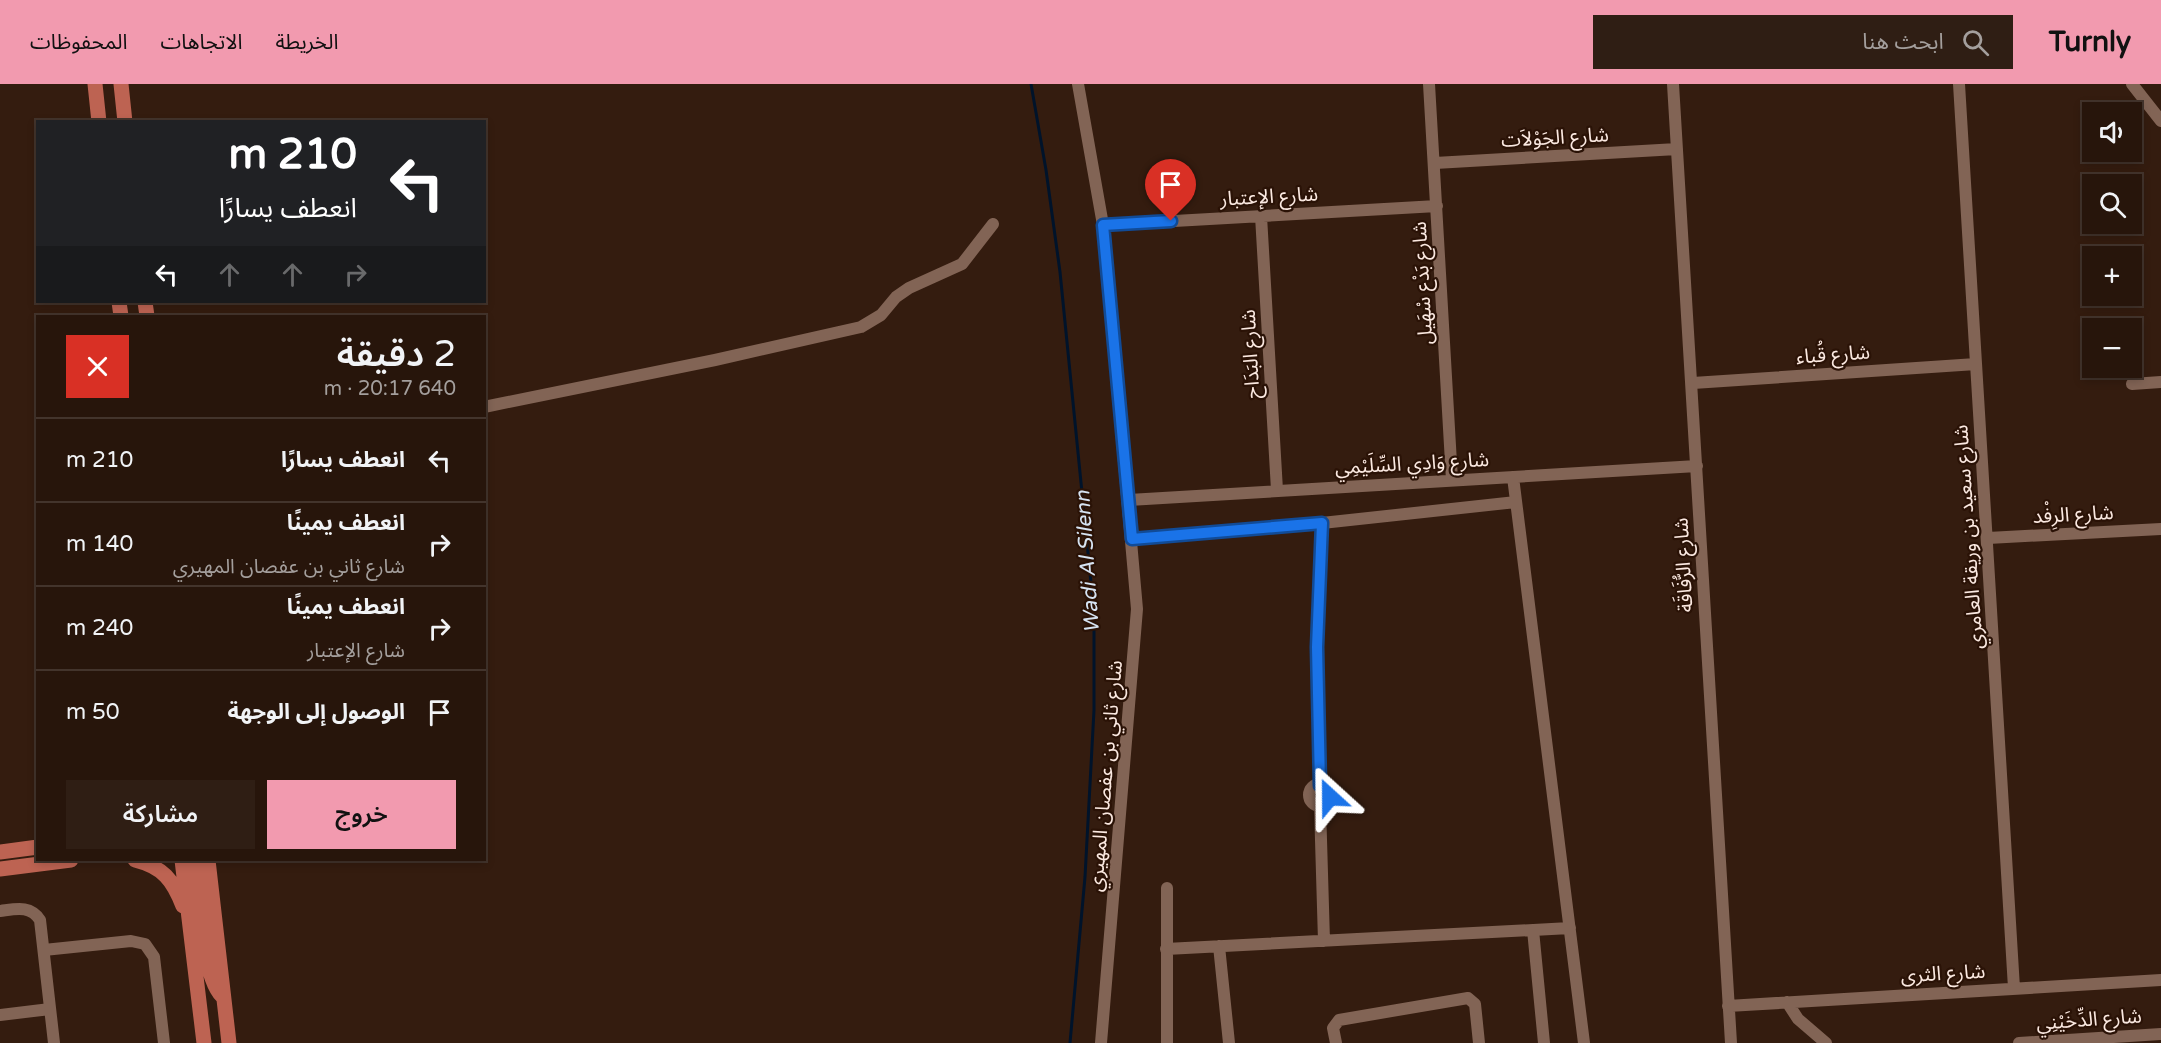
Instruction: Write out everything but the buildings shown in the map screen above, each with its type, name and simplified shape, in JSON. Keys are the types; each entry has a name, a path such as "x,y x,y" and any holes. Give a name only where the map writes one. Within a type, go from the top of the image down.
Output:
{"main road":[{"path":"94,84 99,120"},
{"path":"121,84 125,120"},
{"path":"0,852 36,847"},
{"path":"4,869 64,861"},
{"path":"138,861 153,866 169,876 190,926"},
{"path":"182,861 204,1043"},
{"path":"196,861 208,969 215,990 224,998"},
{"path":"208,861 229,1043"}],"street":[{"name":"شارع ثاني بن عفصان المهيري","path":"1078,84 1103,225 1129,500 1137,628 1101,1043"},
{"name":"شارع بَدْع سْهَيل","path":"1430,84 1452,480"},
{"name":"شارع الرُّفَاقَة","path":"1673,84 1693,382 1731,1043"},
{"path":"1959,84 1967,84"},
{"name":"شارع سعيد بن وريقة العامري","path":"1959,84 2014,988"},
{"path":"2132,84 2161,121"},
{"name":"شارع الجَوْلاَت","path":"1435,164 1677,149"},
{"name":"شارع الإعتبار","path":"1103,225 1437,206"},
{"name":"شارع البَدَاح","path":"1261,216 1278,490"},
{"path":"486,407 715,360 861,327 881,315 896,297 909,288 962,264 993,224"},
{"name":"شارع قُباء","path":"1693,382 1976,364"},
{"path":"2132,384 2161,382"},
{"name":"شارع وَادِي السِّلَيْمِي","path":"1129,500 1697,466"},
{"path":"1513,477 1584,1043"},
{"path":"1132,539 1322,523 1516,502"},
{"path":"1322,523 1317,647 1320,785 1313,787 1309,794 1313,804 1320,806 1324,941"},
{"name":"شارع الرِفْد","path":"1988,538 2161,529"},
{"path":"1167,888 1167,1043"},
{"path":"0,911 24,908 36,914 42,926 54,1043"},
{"path":"1166,949 1570,928"},
{"path":"1533,930 1544,1043"},
{"path":"44,950 131,941 145,944 154,957 164,1043"},
{"path":"1219,946 1229,1043"},
{"name":"شارع الثرى","path":"1728,1006 2161,980"},
{"path":"1336,1043 1333,1028 1339,1020 1468,998 1475,1004 1479,1043"},
{"path":"1787,1002 1798,1019 1826,1043"},
{"path":"0,1015 50,1009"},
{"name":"شارع الدِّخَيْنِي","path":"2019,1043 2161,1034"}],"waterway":[{"name":"Wadi Al Silenn","path":"1031,84 1060,272 1094,613 1094,710 1085,877 1070,1043"}],"route":[{"path":"1171,221 1103,225 1132,539 1322,523 1317,686 1320,785 1327,787 1330,797"}]}
